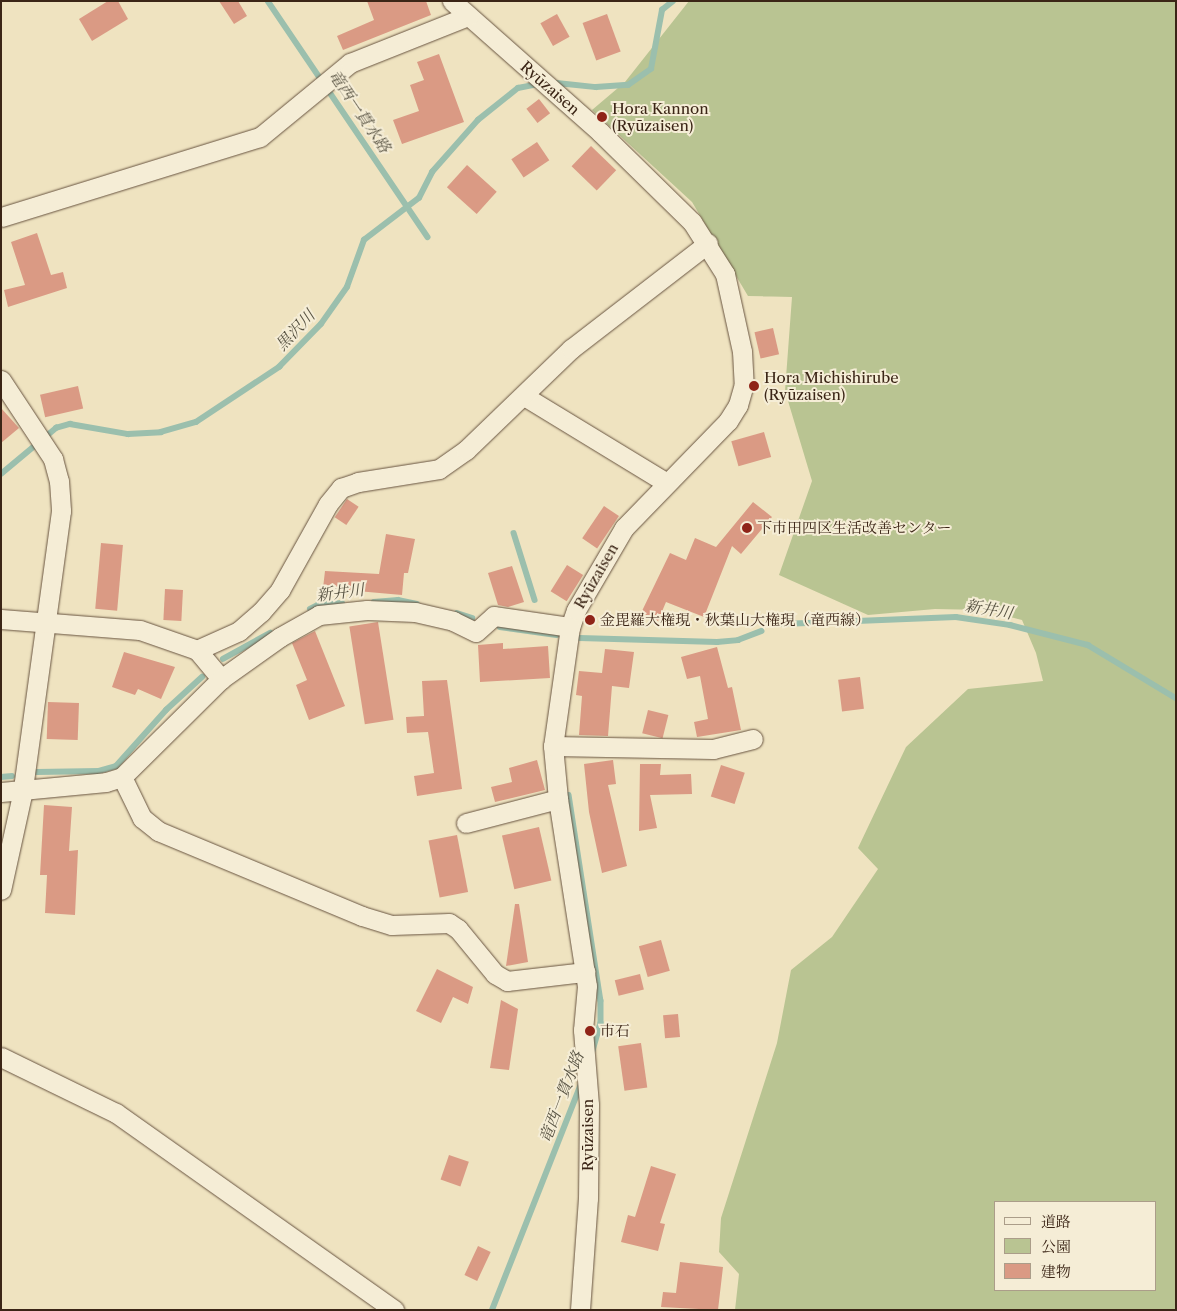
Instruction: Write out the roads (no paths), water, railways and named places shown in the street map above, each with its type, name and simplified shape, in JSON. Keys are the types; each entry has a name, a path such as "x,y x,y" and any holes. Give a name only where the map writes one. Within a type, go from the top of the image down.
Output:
{"street":[{"name":"Ryūzaisen","path":"452,1 600,132 692,222 708,243 725,274 738,328 744,384 738,405 728,421 624,528 576,610 570,626 553,746 558,799 585,972 584,1055 587,1084 588,1198 580,1310"},
{"path":"1,217 260,137 279,124 313,92 350,63 468,16"},
{"path":"197,650 239,631 261,612 280,590 328,504 341,488 358,482 439,469 466,450 571,349 708,243"},
{"path":"1,380 48,450 59,481 61,511 23,790 1,890"},
{"path":"524,396 667,483"},
{"path":"1,792 106,782 122,777 221,679 280,637 319,615 367,610 415,612 453,621 476,632 494,616 570,626"},
{"path":"1,620 140,630 197,650 221,679"},
{"path":"553,746 713,749 753,739"},
{"path":"122,777 142,818 158,831 362,916 392,925 449,923 495,974 507,981 585,972"},
{"path":"466,822 558,799"},
{"path":"1,1057 116,1113 394,1310"}],"waterway":[{"name":"竜西一貫水路","path":"268,1 428,237"},
{"name":"黒沢川","path":"557,83 596,87 628,85 651,69 662,10 673,1"},
{"name":"黒沢川","path":"1,474 56,428 70,424 128,434 161,432 196,422 279,367 321,324 347,287 364,240 419,198 432,172 478,120 518,88 534,85"},
{"name":"竜西一貫水路","path":"514,533 535,600"},
{"name":"新井川","path":"374,602 398,600 417,604"},
{"name":"新井川","path":"310,609 318,605 342,603"},
{"name":"新井川","path":"457,613 472,618"},
{"name":"新井川","path":"782,624 956,617 1010,625 1088,645 1176,698"},
{"name":"新井川","path":"500,627 556,635"},
{"name":"新井川","path":"580,638 717,642 738,640 761,631"},
{"name":"新井川","path":"223,659 270,633"},
{"name":"新井川","path":"37,772 99,771 116,766 166,710 202,677"},
{"name":"新井川","path":"1,777 12,776"},
{"name":"竜西一貫水路","path":"569,795 601,1001 601,1023 591,1059"},
{"name":"竜西一貫水路","path":"492,1310 581,1084"}],"place":[{"name":"Hora Kannon (Ryūzaisen)","path":"602,117"},
{"name":"Hora Michishirube (Ryūzaisen)","path":"754,386"},
{"name":"下市田四区生活改善センター","path":"747,528"},
{"name":"金毘羅大権現・秋葉山大権現（竜西線）","path":"590,620"},
{"name":"市石","path":"590,1031"}]}
